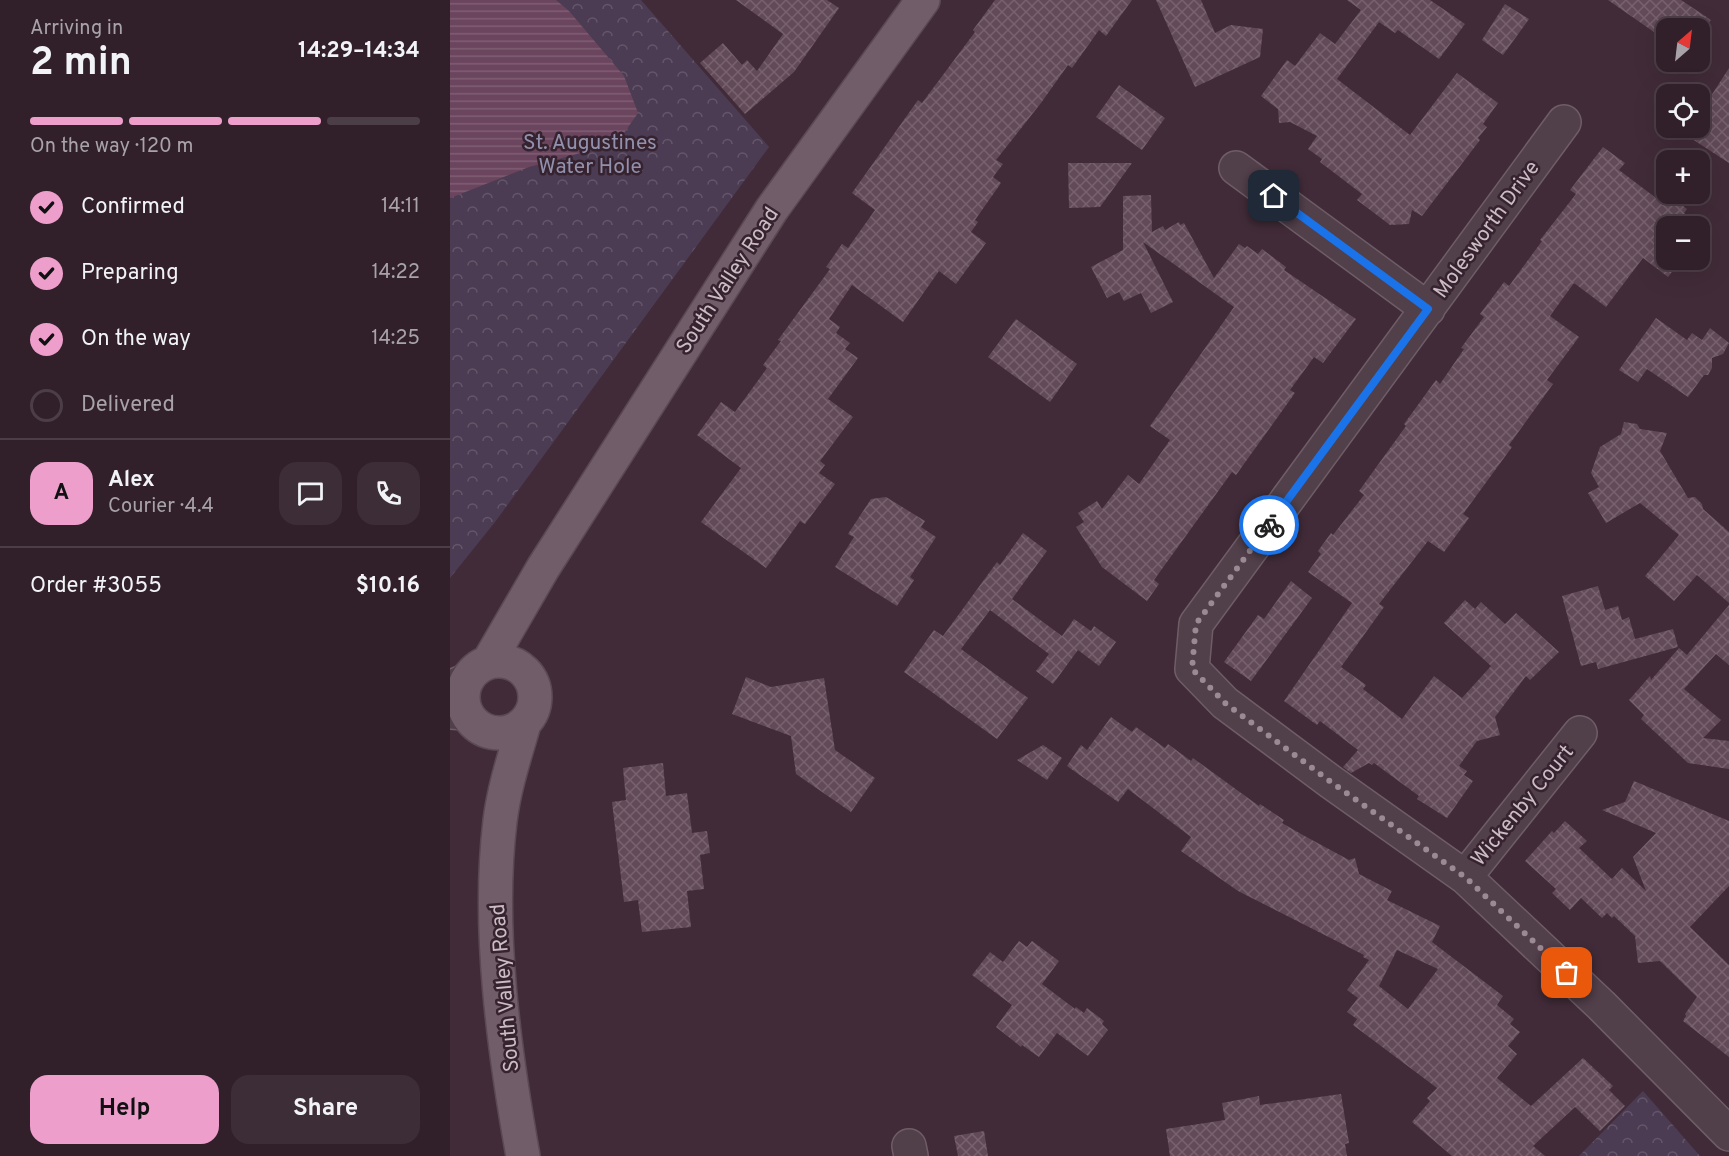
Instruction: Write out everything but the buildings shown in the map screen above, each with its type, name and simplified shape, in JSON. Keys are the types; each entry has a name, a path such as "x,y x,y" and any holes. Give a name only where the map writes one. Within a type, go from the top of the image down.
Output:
{"main road":[{"name":"South Valley Road","path":"501,820 496,767 466,696 543,568 772,209 923,0"},
{"name":"South Valley Road","path":"523,1156 500,980 496,887 501,820 514,758 524,724 533,712 536,700 531,679 524,670 526,624 543,568"},
{"path":"524,670 507,661 466,696 489,732 514,731 524,724"}],"street":[{"name":"Molesworth Drive","path":"1564,122 1196,624 1192,669 1225,703 1465,877 1601,1005 1729,1134"},
{"path":"1236,168 1428,309"},
{"name":"Wickenby Court","path":"1465,877 1580,734"}],"green space":[{"name":"St. Augustines Water Hole","path":"450,0 641,0 769,147 495,522 450,578"},
{"path":"1643,1091 1700,1156 1579,1156"}],"shaded area":[{"path":"450,0 556,0 569,11 624,76 638,113 617,143 529,167 450,198"}],"way so far":[{"path":"1269,525 1196,624 1192,669 1225,703 1465,877 1567,973"}],"route":[{"path":"1269,525 1428,309 1274,196"}]}
